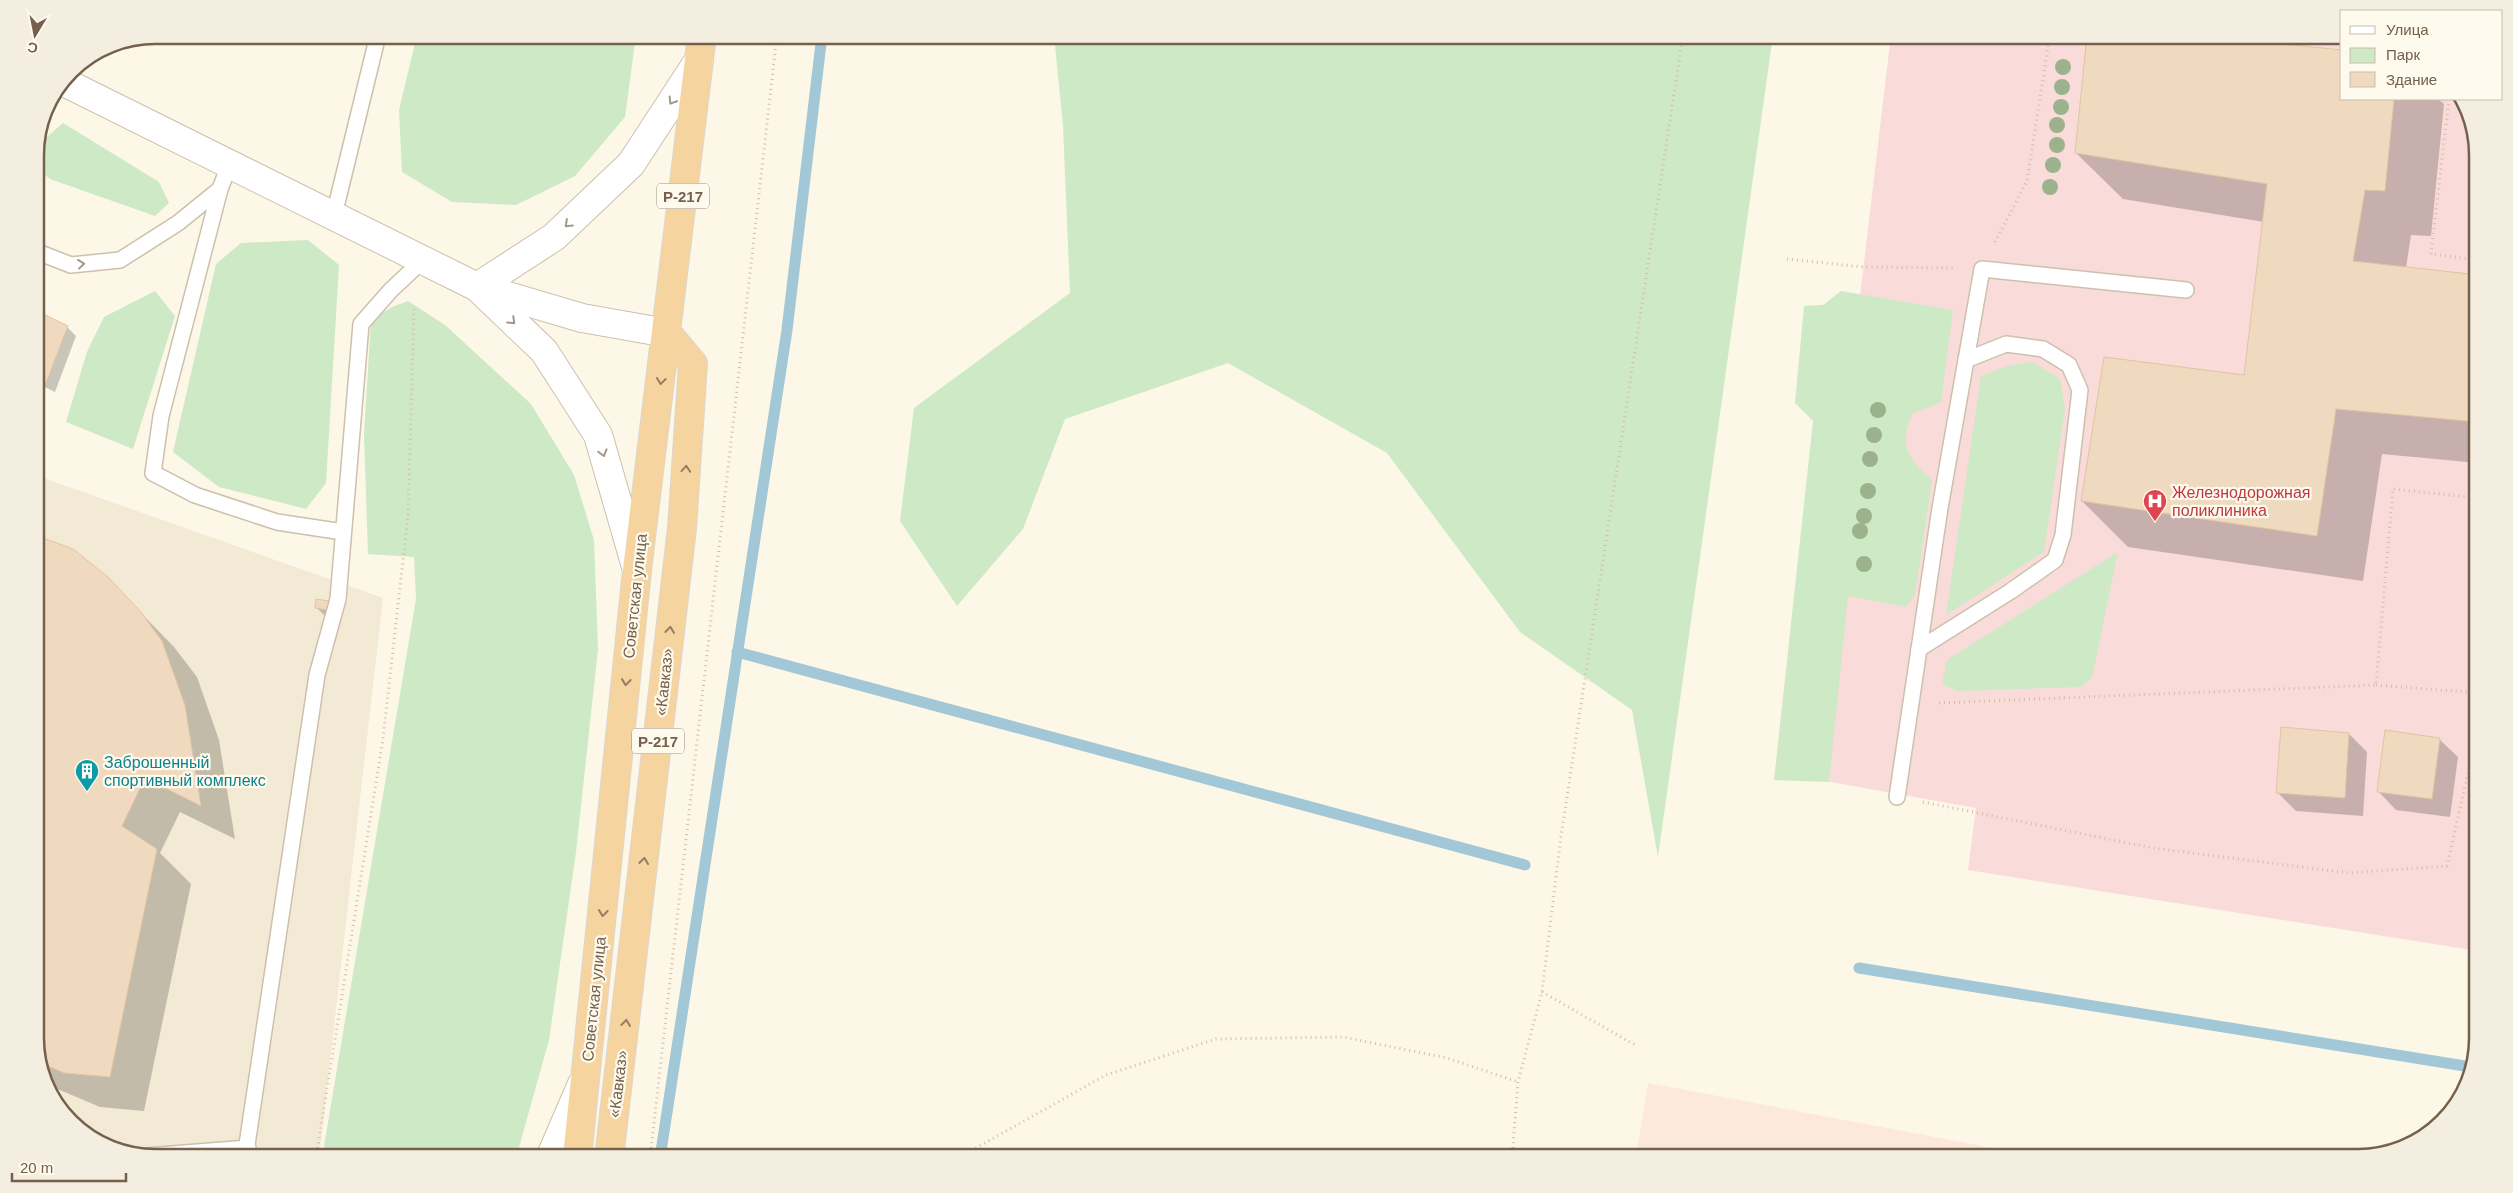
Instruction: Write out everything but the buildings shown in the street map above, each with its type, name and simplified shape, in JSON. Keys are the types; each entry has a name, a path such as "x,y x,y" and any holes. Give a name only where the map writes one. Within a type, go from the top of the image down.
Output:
{"highway":[{"name":"Советская улица","path":"578,1149 637,570 700,47"},
{"name":"«Кавказ»","path":"610,1149 682,518 693,364 667,333"}],"street":[{"path":"477,287 554,237 632,164 700,47"},
{"path":"69,84 477,287 582,318 667,333"},
{"path":"477,287 544,351 598,434 637,570"},
{"path":"554,1149 587,1071"}],"lane":[{"path":"334,215 376,44"},
{"path":"230,163 220,189 161,416 153,473 195,495 277,522 343,532"},
{"path":"44,254 71,265 120,260 178,223 220,189"},
{"path":"248,1149 317,675 338,599 361,324 391,290 423,260"},
{"path":"1897,797 1940,508 1982,269 2186,290"},
{"path":"1919,649 2011,591 2055,560 2063,535 2080,390 2070,365 2043,349 2006,344 1966,360"}],"path":[{"path":"651,1149 776,44"},
{"path":"1513,1149 1518,1082 1542,992 1560,836 1682,44"},
{"path":"1787,259 1863,267 1982,269 2027,180 2049,44"},
{"path":"2449,100 2431,254 2469,259"},
{"path":"317,1149 383,739 408,516 414,309"},
{"path":"2376,685 2393,489 2469,497"},
{"path":"1911,704 2376,685 2469,692"},
{"path":"1897,797 2163,850 2349,873 2447,866 2469,768"},
{"path":"1542,992 1637,1046"},
{"path":"974,1149 1106,1075 1216,1039 1343,1037 1447,1058 1518,1082"}],"shaded area":[{"name":"Железнодорожная поликлиника","path":"1890,44 2340,44 2340,100 2455,100 2463,119 2469,147 2469,950 1968,870 1976,808 1803,777"},
{"path":"44,478 383,598 320,1149 147,1149 112,1141 76,1117 62,1100 50,1074 44,1046"},
{"path":"1648,1083 1998,1149 1637,1149"}],"green space":[{"path":"415,44 635,44 625,117 575,176 516,205 452,202 402,172 399,110"},
{"path":"1055,44 1772,44 1658,857 1632,710 1520,632 1387,453 1228,363 1065,419 1023,529 957,606 900,521 914,408 1070,293 1063,126"},
{"path":"63,123 159,182 169,203 155,216 50,179 44,174 45,138"},
{"path":"308,240 339,265 326,483 306,509 219,487 173,452 216,264 241,243"},
{"path":"155,291 175,316 133,449 66,422 87,352 104,317"},
{"path":"1841,291 1953,310 1941,402 1913,413 1906,435 1906,443 1911,458 1932,480 1915,595 1906,607 1848,596 1829,782 1774,780 1813,421 1795,403 1804,306 1823,305"},
{"path":"408,301 445,325 531,404 574,475 594,540 598,649 576,852 549,1040 519,1149 324,1149 416,599 414,557 368,554 364,434 371,320 392,307"},
{"path":"2033,362 2060,379 2065,408 2044,552 1946,615 1981,376 2010,365"},
{"path":"2118,552 2092,678 2080,687 1957,691 1942,684 1947,660"}],"waterway":[{"path":"661,1149 787,330 821,44"},
{"path":"737,652 1525,865"},
{"path":"1859,968 2465,1066"}],"place":[{"name":"Железнодорожная поликлиника","path":"2155,522"},
{"name":"Заброшенный спортивный комплекс","path":"87,792"}]}
